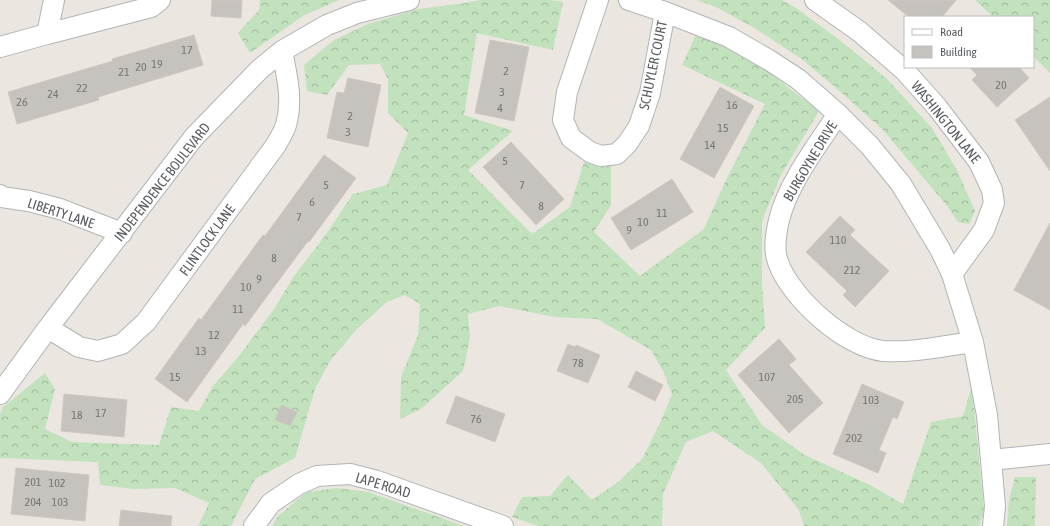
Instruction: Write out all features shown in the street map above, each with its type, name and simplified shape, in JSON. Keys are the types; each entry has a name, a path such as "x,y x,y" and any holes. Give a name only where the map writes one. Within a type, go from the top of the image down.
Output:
{"street":[{"path":"47,34 54,0"},
{"path":"0,47 151,7 160,0"},
{"name":"INDEPENDENCE BOULEVARD","path":"0,394 48,328 122,234 194,137 260,69 282,51 327,25 358,12 409,0"},
{"name":"SCHUYLER COURT","path":"598,0 567,92 563,120 571,138 590,152 601,156 617,154 627,144 639,126 650,93 665,12"},
{"path":"629,0 665,12 729,37 798,79 838,114 870,146 901,184 940,249 952,274 973,342 987,415 995,506 992,526"},
{"name":"WASHINGTON LANE","path":"815,0 860,32 905,71 937,106 980,162 992,190 994,203 984,230 952,274"},
{"name":"FLINTLOCK LANE","path":"48,328 79,347 98,351 122,344 146,322 276,145 285,127 290,108 290,94 282,51"},
{"name":"BURGOYNE DRIVE","path":"838,114 795,181 784,201 775,248 778,261 787,281 816,314 839,332 860,344 881,350 907,351 973,342"},
{"name":"LIBERTY LANE","path":"0,196 29,201 60,209 122,234"},
{"path":"991,460 1050,454"},
{"name":"LAPE ROAD","path":"254,526 271,503 299,484 317,476 350,474 377,481 502,526"}],"green space":[{"path":"260,0 339,0 303,16 250,53 238,33 259,10"},
{"path":"480,0 551,0 563,2 553,50 477,33 464,115 513,131 468,170 532,234 570,207 584,162 611,164 611,205 594,232 640,276 704,229 726,180 765,104 682,65 697,32 756,63 819,111 781,175 762,221 762,281 765,328 726,370 762,425 805,455 870,485 903,504 931,422 963,416 972,385 984,511 979,526 804,526 799,510 761,463 713,431 686,442 663,494 662,526 538,526 512,517 522,497 550,496 568,475 592,500 618,482 642,459 661,421 672,394 663,371 651,350 597,319 555,317 499,306 468,314 470,338 463,371 421,409 400,419 401,377 418,335 420,304 405,295 387,302 356,330 330,361 315,389 295,458 255,479 231,526 198,526 209,503 175,488 134,489 100,485 98,462 0,458 0,414 3,407 45,373 55,389 45,429 72,442 159,445 171,407 199,411 213,386 239,356 274,309 294,276 324,237 353,194 387,185 408,133 388,113 388,79 380,64 349,65 327,95 307,91 304,65 334,40 368,24 418,9"},
{"path":"697,0 782,0 799,10 841,41 887,79 932,128 957,170 975,211 969,224 958,222 948,207 883,130 803,60 756,29 718,8"},
{"path":"975,0 1050,0 1050,73 1034,57 1034,16 992,16"},
{"path":"1015,477 1036,477 1035,526 1007,526 1009,500"},
{"path":"337,488 368,492 464,526 272,526 278,516 307,492"}],"building":[{"path":"212,0 242,0 241,18 211,16"},
{"path":"888,0 956,0 943,16 908,16"},
{"path":"194,35 203,65 98,97 99,100 17,124 8,92"},
{"path":"490,40 529,47 514,121 475,113"},
{"path":"970,68 1020,68 1029,78 997,107 972,80 977,75"},
{"path":"348,78 381,85 368,147 327,138 337,92 344,93"},
{"path":"720,87 754,106 714,178 680,159"},
{"path":"1050,97 1050,171 1015,120"},
{"path":"511,142 564,199 536,225 483,167"},
{"path":"324,155 356,178 245,326 243,324 187,402 155,379 199,318 201,320 263,235 265,236"},
{"path":"672,179 693,212 631,250 611,218"},
{"path":"840,216 855,230 850,235 889,271 855,307 843,295 847,291 806,252"},
{"path":"1050,223 1050,310 1014,290"},
{"path":"779,339 796,359 789,365 823,403 789,433 738,375"},
{"path":"568,344 575,347 576,345 600,355 588,383 557,371"},
{"path":"636,371 663,385 655,401 628,387"},
{"path":"862,384 904,402 897,419 893,417 879,450 886,453 878,473 833,454"},
{"path":"64,394 127,400 124,437 61,431"},
{"path":"456,396 505,414 495,442 446,423"},
{"path":"281,405 297,412 290,426 275,420"},
{"path":"16,468 89,475 85,521 11,514"},
{"path":"121,510 172,516 171,526 119,526"}]}
